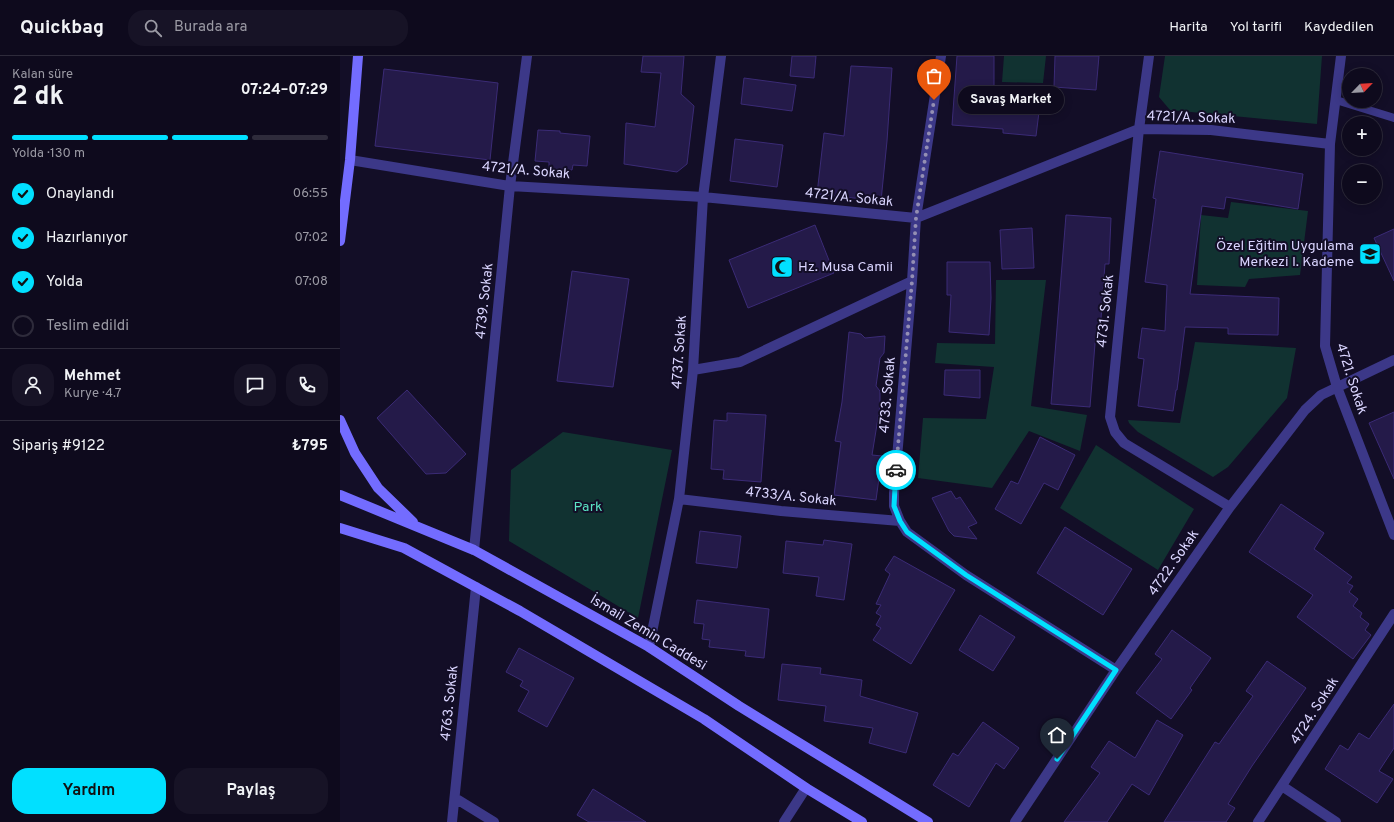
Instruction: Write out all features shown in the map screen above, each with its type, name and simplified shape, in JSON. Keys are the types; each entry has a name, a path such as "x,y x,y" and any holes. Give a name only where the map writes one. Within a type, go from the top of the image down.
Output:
{"main road":[{"path":"340,241 350,160 358,56"},
{"path":"340,420 355,453 378,488 417,526"},
{"name":"İsmail Zemin Caddesi","path":"340,495 474,550 649,647 746,710 928,822"},
{"path":"340,528 404,548 520,611 704,719 806,788 862,822"}],"street":[{"name":"4739. Sokak","path":"474,550 510,186 527,56"},
{"name":"4737. Sokak","path":"649,647 679,499 693,370 704,197 721,56"},
{"name":"4733. Sokak","path":"941,56 916,218 894,506 900,521 907,532 966,575 1116,670"},
{"name":"4731. Sokak","path":"1149,56 1139,129 1110,417 1115,432 1124,443 1230,507"},
{"name":"4721. Sokak","path":"1341,56 1330,144 1324,346 1337,387 1394,536"},
{"name":"4721/A. Sokak","path":"350,160 510,186 704,197 916,218 1139,129 1211,130 1330,144"},
{"path":"693,370 740,362 912,281"},
{"name":"4722. Sokak","path":"1015,822 1116,670 1230,507 1305,410 1321,396 1337,387 1394,360"},
{"name":"4733/A. Sokak","path":"679,499 781,511 900,521"},
{"name":"4763. Sokak","path":"452,822 476,587"},
{"name":"4724. Sokak","path":"1258,822 1394,614"},
{"path":"1282,786 1336,822"},
{"path":"784,822 806,788"},
{"path":"455,798 494,822"}],"lane":[{"path":"1336,100 1394,118"}],"green space":[{"path":"1004,56 1046,56 1043,83 1002,82"},
{"path":"1165,56 1322,56 1317,124 1170,110 1159,97"},
{"path":"1231,202 1308,211 1300,275 1249,279 1245,287 1197,285 1201,215 1228,218"},
{"path":"996,280 1046,280 1031,406 1087,415 1080,451 1029,431 992,488 918,478 923,418 986,419 994,367 935,363 937,343 995,344"},
{"path":"1195,342 1296,348 1287,398 1228,467 1213,477 1138,432 1128,420 1180,423"},
{"name":"Park","path":"563,432 672,450 638,618 509,541 511,470"},
{"path":"1096,445 1194,509 1158,570 1060,508"}],"building":[{"path":"643,56 684,56 681,94 694,106 687,164 677,172 624,164 626,123 655,127 661,73 641,72"},
{"path":"792,56 816,56 814,78 790,76"},
{"path":"957,56 994,56 994,91 1041,96 1036,136 1003,133 1003,129 952,125"},
{"path":"1055,56 1099,56 1096,90 1054,87"},
{"path":"851,66 892,68 881,201 817,194 824,133 844,136"},
{"path":"384,69 498,83 490,160 375,146"},
{"path":"744,78 796,85 792,111 741,104"},
{"path":"538,130 560,131 560,133 590,136 587,166 573,165 572,170 549,168 549,162 535,161"},
{"path":"735,139 783,145 777,187 730,181"},
{"path":"1160,151 1303,174 1298,209 1226,197 1224,209 1202,206 1190,294 1279,298 1278,335 1228,334 1228,328 1185,327 1173,411 1138,406 1144,359 1138,358 1142,328 1165,331 1167,285 1145,282 1156,199 1153,198"},
{"path":"1066,215 1111,218 1109,264 1105,264 1100,332 1096,331 1090,407 1051,404"},
{"name":"Hz. Musa Camii","path":"815,225 834,273 748,308 729,260"},
{"path":"1032,228 1034,268 1002,269 1000,230"},
{"path":"1394,229 1394,281 1374,238"},
{"path":"947,262 990,262 991,298 989,335 949,332 951,295 947,295"},
{"path":"572,271 629,279 613,387 557,381"},
{"path":"849,332 861,334 865,338 885,336 884,353 880,358 876,386 880,391 880,406 872,455 882,456 876,500 834,495 841,442 835,441 842,402"},
{"path":"945,370 980,370 980,398 944,395"},
{"path":"407,390 466,454 446,473 426,474 377,418"},
{"path":"1394,412 1394,479 1369,423"},
{"path":"727,413 766,415 761,482 723,479 724,470 711,469 714,420 727,421"},
{"path":"1040,437 1075,455 1058,490 1044,483 1021,524 995,509 1011,481 1018,484"},
{"path":"951,491 956,499 960,497 977,523 968,527 977,539 954,536 949,531 932,498"},
{"path":"1281,504 1324,533 1314,549 1352,577 1347,583 1353,586 1349,592 1358,599 1353,606 1362,613 1360,617 1369,624 1365,630 1371,635 1353,659 1297,617 1313,595 1249,552"},
{"path":"1065,527 1132,569 1103,615 1037,573"},
{"path":"700,531 741,536 737,568 696,563"},
{"path":"824,540 852,544 844,600 816,596 819,577 783,573 786,541 823,545"},
{"path":"894,556 955,590 911,664 873,640 881,628 876,625 881,616 876,613 881,605 876,604 890,574 885,570"},
{"path":"697,600 769,609 764,658 745,656 746,651 709,647 710,640 702,639 704,624 694,623"},
{"path":"980,615 1015,637 993,671 959,650"},
{"path":"1172,630 1211,658 1190,688 1192,690 1171,719 1136,693 1162,659 1155,654"},
{"path":"519,648 574,678 547,727 518,711 529,691 520,686 523,681 506,672"},
{"path":"1267,661 1306,688 1252,766 1228,804 1235,808 1226,822 1164,822 1215,742 1219,744 1253,696 1246,691"},
{"path":"782,664 821,668 820,674 862,680 860,696 918,713 906,753 869,743 873,728 824,721 826,706 778,700"},
{"path":"1394,704 1394,748 1379,771 1393,779 1377,803 1325,769 1340,745 1348,750 1359,733 1369,739"},
{"path":"1157,720 1183,735 1149,795 1132,784 1107,822 1064,822 1100,773 1091,767 1109,741 1135,758"},
{"path":"983,722 1019,748 1004,769 996,763 969,807 933,785 953,753 958,756"},
{"path":"593,789 646,822 589,822 577,815"}],"way so far":[{"path":"896,470 916,218 934,100"}],"place":[{"name":"Savaş Market","path":"934,100"},
{"name":"Özel Eğitim Uygulama Merkezi I. Kademe","path":"1370,254"},
{"name":"Hz. Musa Camii","path":"782,267"}],"route":[{"path":"896,470 894,506 900,521 907,532 966,575 1116,670 1057,759"}]}
